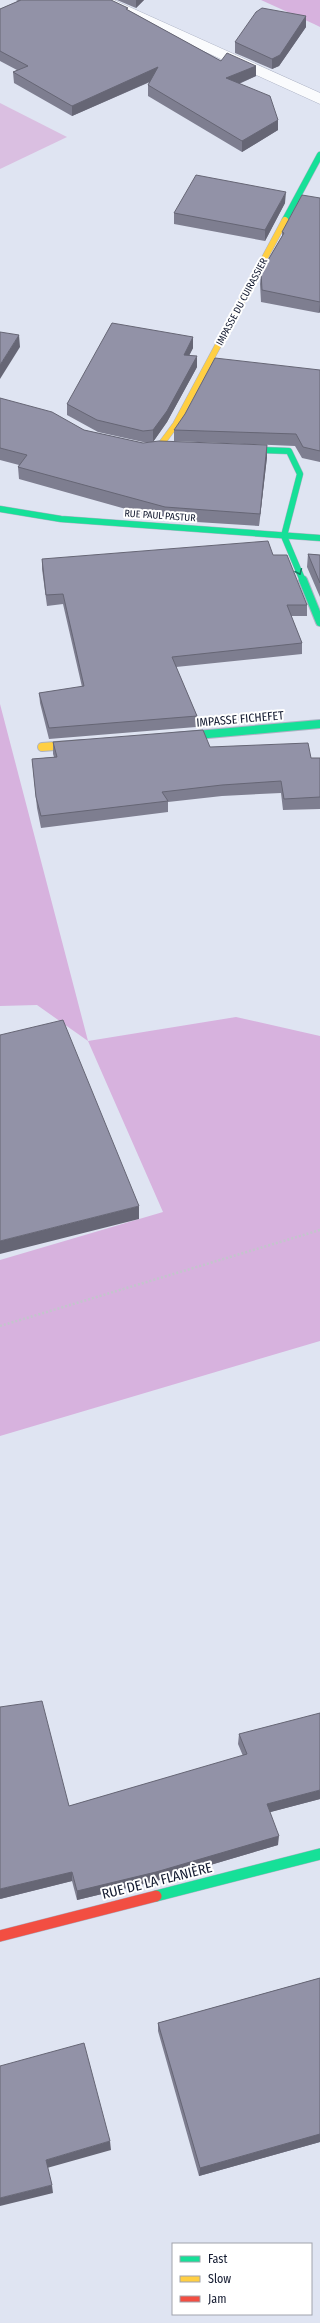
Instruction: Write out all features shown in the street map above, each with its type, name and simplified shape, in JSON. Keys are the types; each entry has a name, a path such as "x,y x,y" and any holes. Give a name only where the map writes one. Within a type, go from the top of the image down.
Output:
{"street":[{"path":"103,0 313,94 320,100"},
{"name":"IMPASSE DU CUIRASSIER","path":"159,447 176,424 320,155"},
{"path":"149,448 175,447"},
{"path":"228,449 289,451 300,474 284,536 320,622"},
{"name":"RUE PAUL PASTUR","path":"0,509 61,519 320,538"},
{"name":"IMPASSE FICHEFET","path":"161,738 320,724"},
{"path":"42,748 90,744"},
{"name":"RUE DE LA FLANIÈRE","path":"0,1936 320,1854"}],"path":[{"path":"0,1326 320,1230"}],"shaded area":[{"path":"261,0 320,0 320,27 314,24"},
{"path":"0,103 67,137 0,169"},
{"path":"0,704 88,1041 37,1005 0,1006"},
{"path":"236,1017 320,1036 320,1341 0,1436 0,1260 163,1212 88,1041"}],"building":[{"path":"21,0 111,0 128,8 126,9 221,61 227,53 256,66 226,78 270,96 278,120 242,141 148,85 158,67 72,106 13,72 28,66 0,51 0,9"},
{"path":"262,8 306,16 280,55 272,59 235,42 256,12"},
{"path":"196,175 286,192 265,230 174,213"},
{"path":"302,195 320,198 320,302 262,290 261,272 284,233 282,232"},
{"path":"112,323 193,337 184,355 197,356 167,411 153,430 143,431 97,420 67,404"},
{"path":"0,332 19,335 0,365"},
{"path":"215,358 320,370 320,451 303,447 296,434 174,430 185,414"},
{"path":"0,398 52,412 84,430 143,443 159,441 267,445 260,514 165,507 18,467 27,455 0,448"},
{"path":"268,541 273,555 287,555 307,605 287,605 302,643 172,657 197,716 49,728 39,693 84,686 63,594 46,595 42,559"},
{"path":"308,554 320,555 320,583"},
{"path":"203,730 210,747 308,743 311,758 320,758 320,797 284,799 281,781 222,785 162,792 168,801 41,816 36,797 32,759 57,757 53,742"},
{"path":"63,1020 139,1206 0,1241 0,1035"},
{"path":"42,1701 69,1806 247,1754 239,1734 320,1713 320,1790 267,1804 279,1836 156,1872 77,1891 72,1872 0,1889 0,1707"},
{"path":"320,1978 320,2134 200,2168 158,2023"},
{"path":"84,2043 110,2141 46,2160 52,2185 0,2198 0,2066"}],"traffic: fast":[{"path":"285,220 320,155"},
{"path":"237,449 289,451 300,474 284,536"},
{"path":"0,509 61,519 320,538"},
{"path":"284,536 320,622"},
{"path":"174,737 320,724"},
{"path":"156,1896 320,1854"}],"traffic: slow":[{"path":"159,447 176,424 285,220"},
{"path":"42,747 82,744"}],"traffic: jam":[{"path":"0,1936 156,1896"}]}
